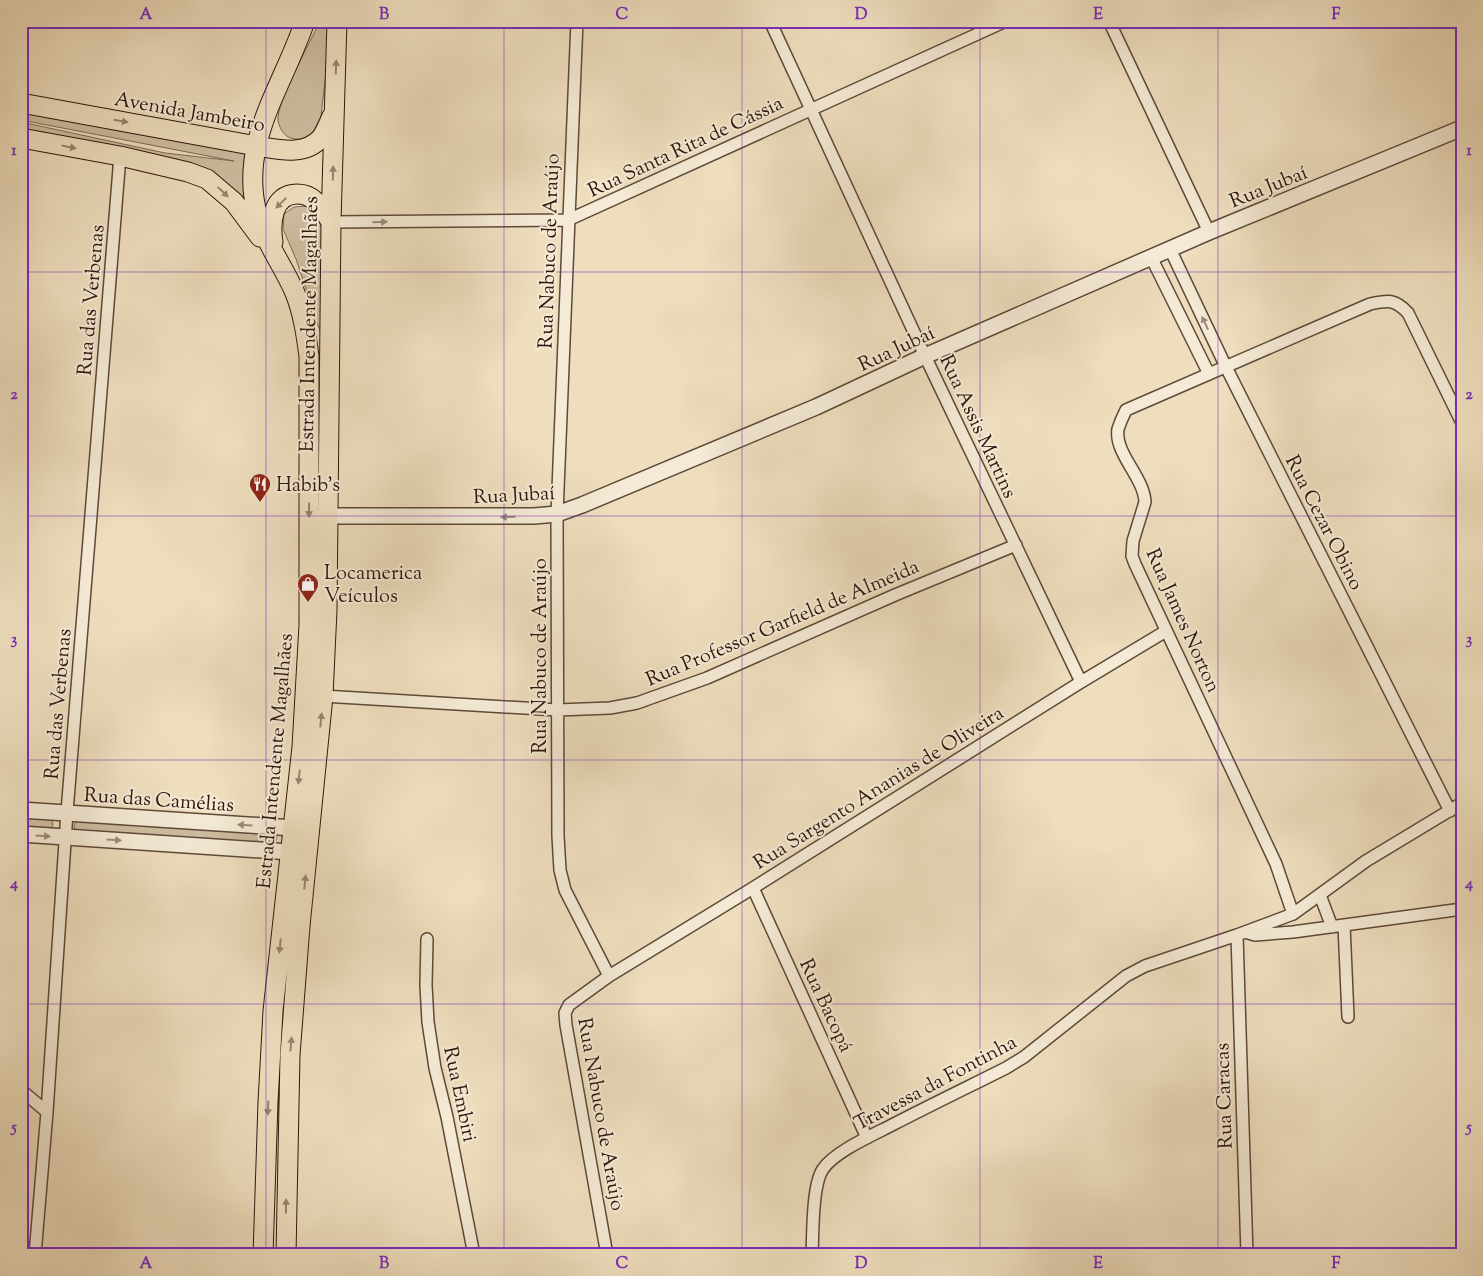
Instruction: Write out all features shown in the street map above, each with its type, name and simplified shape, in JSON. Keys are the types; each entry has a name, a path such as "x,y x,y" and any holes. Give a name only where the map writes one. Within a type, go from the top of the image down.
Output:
{"main road":[{"name":"Estrada Intendente Magalhães","path":"263,1255 273,1010 302,747 309,625 309,356 304,322 294,292 258,218 253,174 256,146 263,119 305,21"},
{"name":"Estrada Intendente Magalhães","path":"286,1255 290,1055 300,926 323,696 329,516 331,222 337,21"},
{"name":"Avenida Jambeiro","path":"21,103 256,146 292,150 310,146 320,138 334,113"},
{"path":"21,138 120,156 188,172 207,179 234,202 276,258"},
{"path":"276,258 272,240 271,220 275,207 282,199 291,194 304,194 314,200 331,222"}],"street":[{"name":"Rua Nabuco de Araújo","path":"577,21 557,514 558,836 560,870 565,890 609,976 573,1001 566,1009 565,1019 607,1255"},
{"name":"Rua Assis Martins","path":"770,21 1080,682"},
{"name":"Rua Santa Rita de Cássia","path":"331,222 568,220 1006,21"},
{"path":"1109,21 1209,232"},
{"name":"Rua Jubaí","path":"329,516 500,517 557,514 816,408 926,356 1209,232 1462,128"},
{"name":"Rua das Verbenas","path":"34,1255 47,1112 65,837 120,156"},
{"name":"Rua Cezar Obino","path":"1170,249 1226,367 1450,811"},
{"path":"1152,257 1209,374"},
{"name":"Rua James Norton","path":"1294,914 1276,864 1132,556 1133,541 1145,497 1138,479 1119,444 1118,428 1126,410 1370,304 1387,301 1401,305 1408,313 1462,423"},
{"name":"Rua Professor Garfield de Almeida","path":"323,696 558,710 610,708 637,703 707,678 895,595 1016,545"},
{"name":"Rua Sargento Ananias de Oliveira","path":"609,976 753,888 1080,682 1166,631"},
{"name":"Travessa da Fontinha","path":"812,1255 818,1183 823,1170 832,1159 867,1138 1006,1068 1024,1057 1126,976 1145,966 1294,914 1366,861 1462,803"},
{"name":"Rua das Camélias","path":"21,810 294,828"},
{"path":"21,834 290,852"},
{"name":"Rua Bacopá","path":"753,888 867,1138"},
{"path":"1320,895 1338,926 1348,1017"},
{"name":"Travessa da Fontinha","path":"1241,934 1255,935 1338,926 1462,910"},
{"name":"Rua Caracas","path":"1241,934 1247,1255"},
{"name":"Rua Embiri","path":"427,939 426,985 428,1022 435,1068 447,1117 474,1255"},
{"path":"21,1090 47,1112"}],"shaded area":[{"path":"320,21 332,21 321,116 311,136 292,139 286,136 280,128 278,121 279,112 288,86"},
{"path":"21,105 245,147 252,215 233,191 21,134 21,122 165,153 234,161 21,120"},
{"path":"306,206 317,216 323,231 321,334 296,259 283,229 284,214 294,207"},
{"path":"21,813 51,817 53,825 50,830 21,830"},
{"path":"77,819 276,832 277,838 275,844 75,831 74,825"}],"place":[{"name":"Habib's","path":"260,503"},
{"name":"Locamerica Veículos","path":"308,603"}]}
